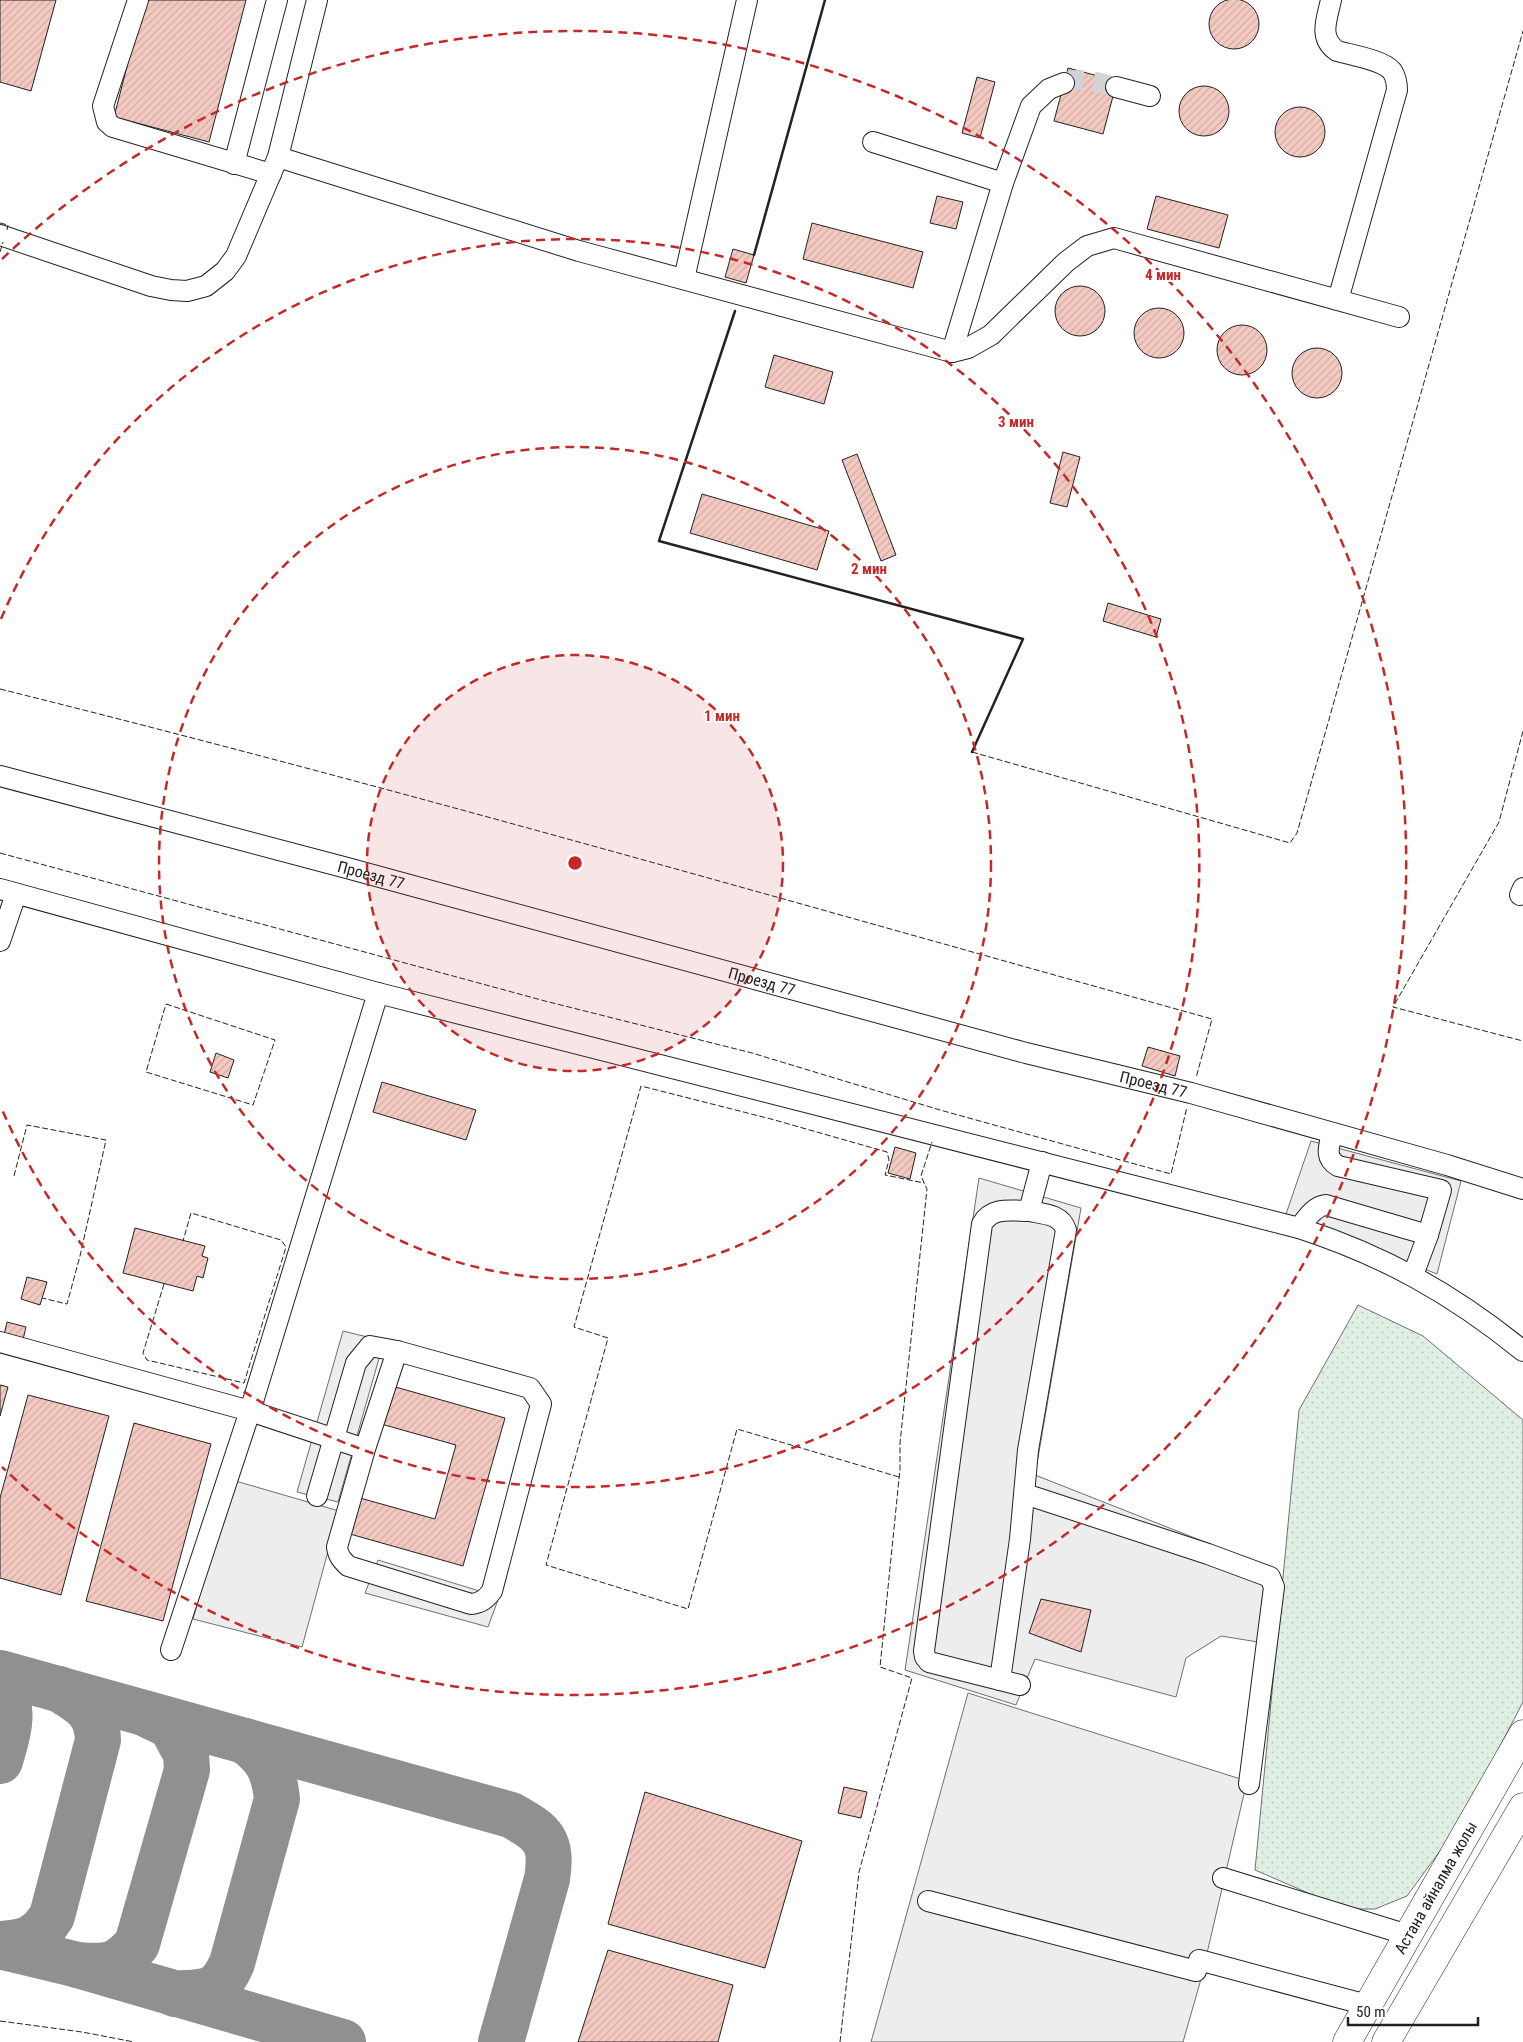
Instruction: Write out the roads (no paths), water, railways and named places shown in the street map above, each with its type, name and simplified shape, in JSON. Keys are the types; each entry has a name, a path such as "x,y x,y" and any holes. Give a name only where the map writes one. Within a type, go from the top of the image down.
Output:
{"highway":[{"name":"Астана айналма жолы","path":"1347,2042 1523,1734"},
{"path":"1386,2042 1523,1807"}],"lane":[{"path":"138,0 103,106 107,122 114,127 234,164 275,165 579,251 952,352 968,348 991,335 1066,262 1087,246 1114,238 1399,317"},
{"path":"234,164 277,0"},
{"path":"0,235 151,286 188,291 206,286 225,271 236,256 275,165 316,0"},
{"path":"684,280 747,0"},
{"path":"1331,0 1324,31 1331,47 1337,51 1385,65 1393,72 1397,90 1338,300"},
{"path":"952,352 1003,183 1031,106 1048,89 1064,82"},
{"path":"1116,87 1150,96"},
{"path":"873,142 1003,183"},
{"name":"Проезд 77","path":"0,776 357,871 1016,1051 1192,1093 1447,1165 1523,1189"},
{"path":"0,941 8,892 36,898 378,994 1299,1228 1350,1246 1413,1275 1448,1295 1523,1351"},
{"path":"171,1650 250,1411 378,994"},
{"path":"1332,1134 1328,1152 1333,1163 1338,1166 1441,1190"},
{"path":"1029,1211 1042,1162"},
{"path":"1413,1275 1428,1235 1447,1165"},
{"path":"1299,1228 1315,1210 1320,1206 1326,1205 1428,1235"},
{"path":"1000,1680 1015,1582 1028,1450 1066,1230 1061,1220 1056,1217 1029,1211 1001,1210 986,1217 982,1224 924,1644 925,1657 929,1662 1000,1680 1020,1685"},
{"path":"0,1342 250,1411 365,1449"},
{"path":"317,1496 356,1363 363,1352 370,1346 397,1351 530,1388 542,1404 492,1591 487,1598 472,1604 348,1566 338,1553 337,1547 365,1449 397,1351"},
{"path":"1025,1494 1208,1554 1270,1577 1274,1587 1249,1784"},
{"path":"1223,1878 1408,1935"},
{"path":"928,1901 1368,2005"}],"tunnel":[{"path":"1064,83 1083,80 1116,87"}]}
